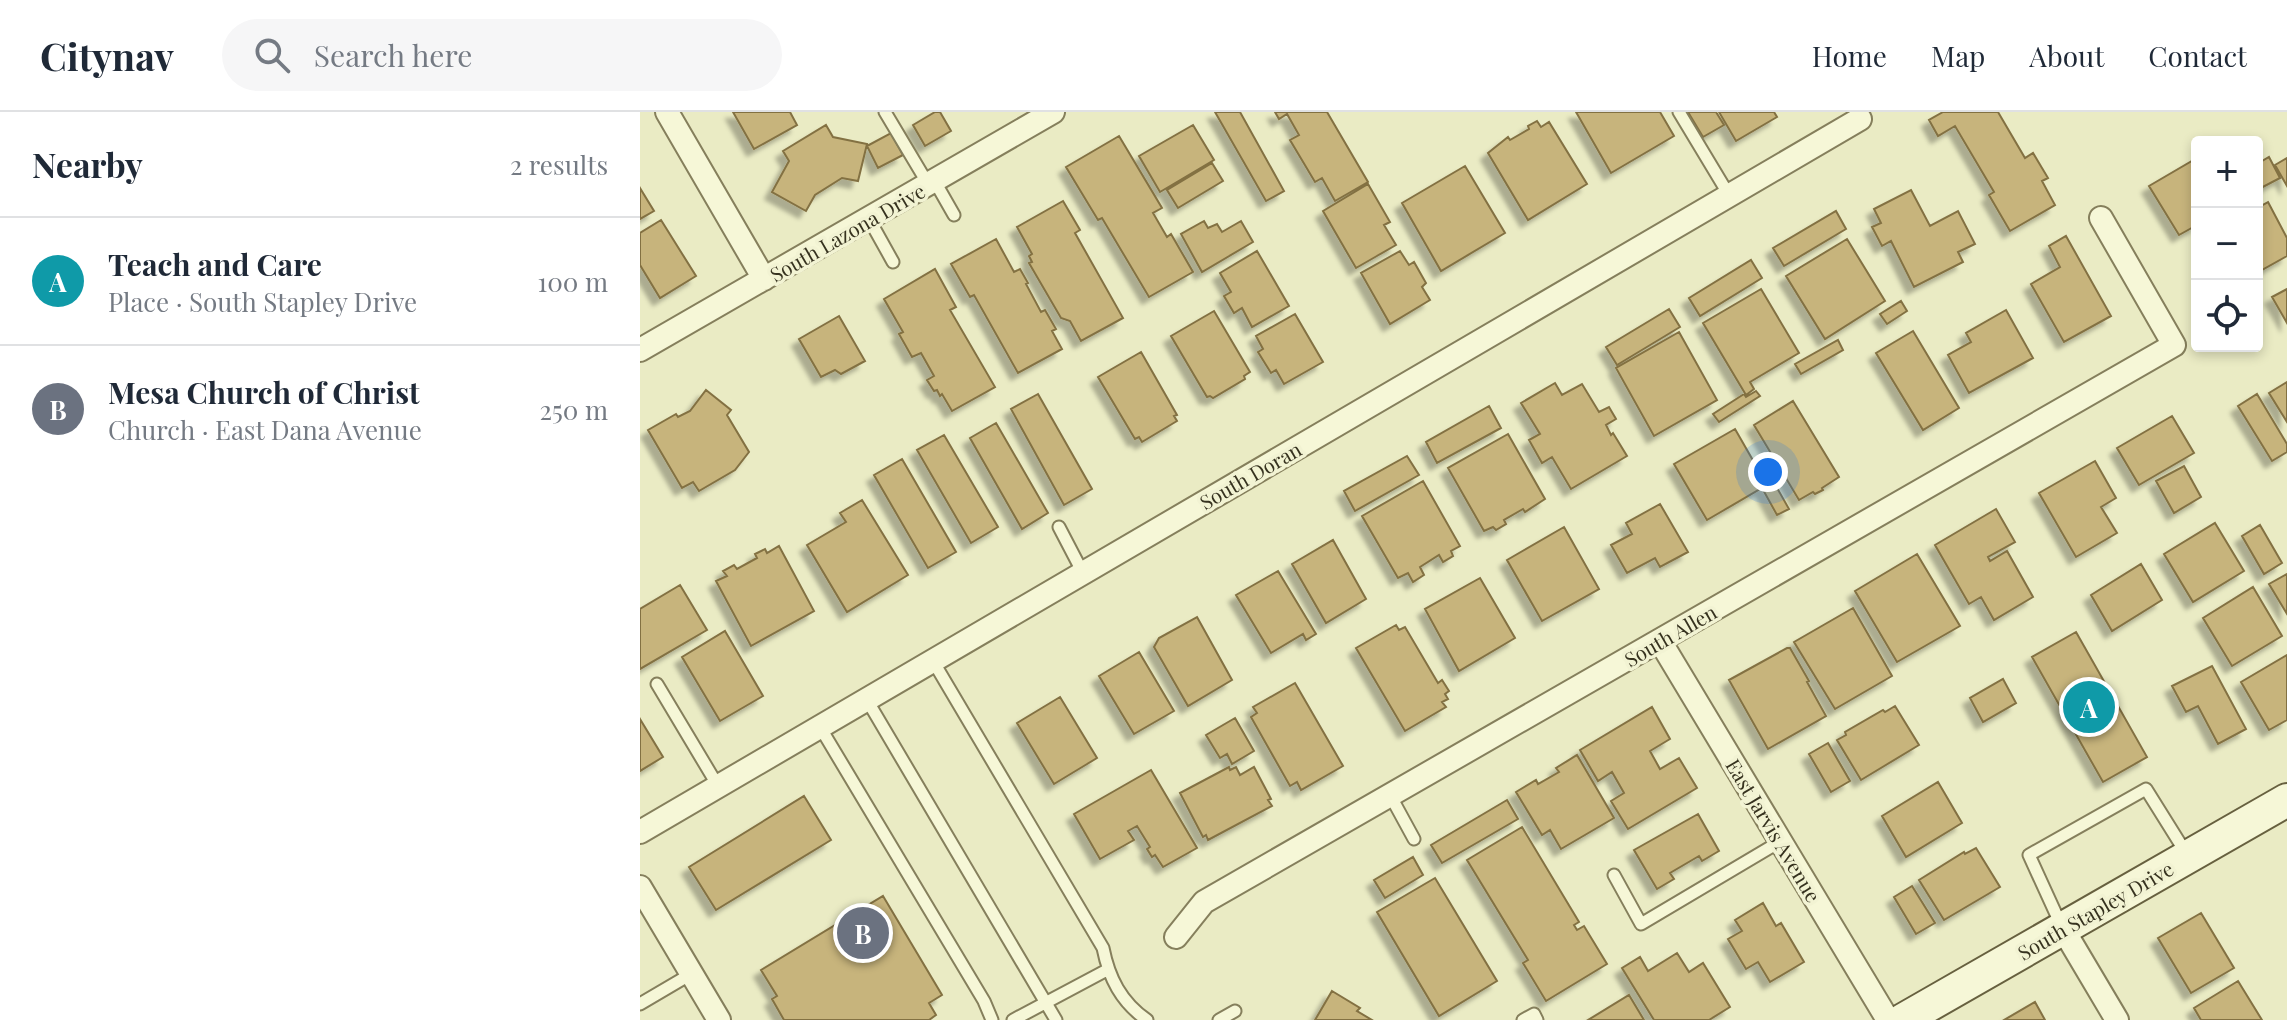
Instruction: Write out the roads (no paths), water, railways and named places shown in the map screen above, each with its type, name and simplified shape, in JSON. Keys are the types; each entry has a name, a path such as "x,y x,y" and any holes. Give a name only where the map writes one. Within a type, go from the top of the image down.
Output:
{"main road":[{"name":"South Stapley Drive","path":"1903,1020 2287,800"}],"street":[{"path":"667,112 764,279"},
{"name":"South Lazona Drive","path":"640,350 1053,112"},
{"name":"South Doran","path":"640,832 1860,119"},
{"name":"South Allen","path":"1176,937 1204,902 2174,345 2101,218"},
{"name":"East Jarvis Avenue","path":"1660,641 1888,1020"},
{"path":"640,887 719,1020"},
{"path":"2063,929 2117,1020"}],"lane":[{"path":"885,112 954,215"},
{"path":"1679,112 1729,195"},
{"path":"869,219 893,262"},
{"path":"1059,527 1083,573"},
{"path":"933,661 1103,948 1107,970 1122,997 1147,1020"},
{"path":"657,684 718,786"},
{"path":"867,700 1056,1020"},
{"path":"820,727 984,1001 992,1020"},
{"path":"2063,929 2029,855 2146,789 2189,856"},
{"path":"1390,795 1414,839"},
{"path":"1614,875 1641,924 1781,841"},
{"path":"1013,1020 1107,970"},
{"path":"640,1004 691,974"},
{"path":"1219,1020 1235,1011"},
{"path":"1523,1020 1534,1014 1537,1020"}],"place":[{"name":"Teach and Care","path":"2089,707"},
{"name":"Mesa Church of Christ","path":"863,933"}]}
